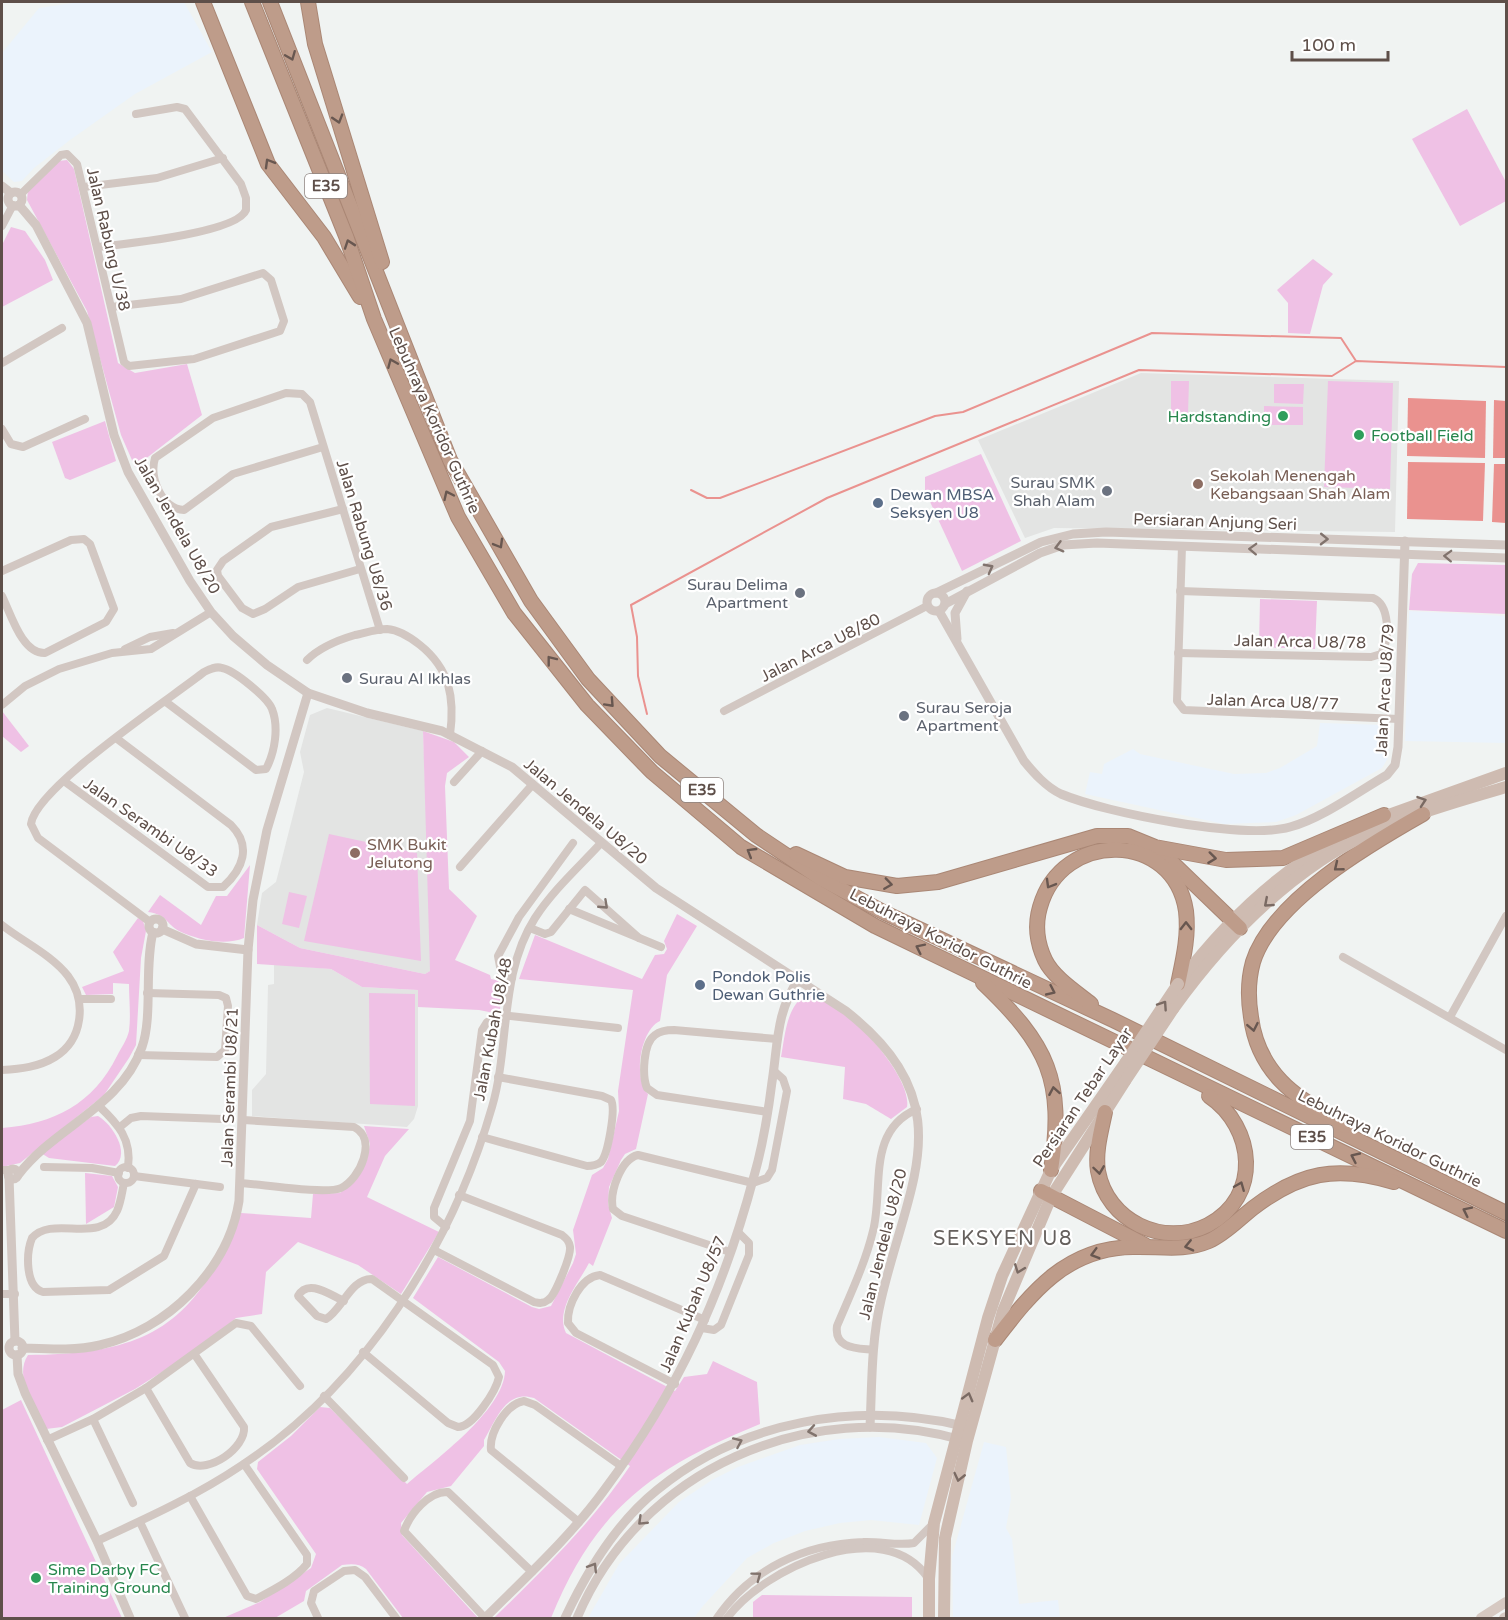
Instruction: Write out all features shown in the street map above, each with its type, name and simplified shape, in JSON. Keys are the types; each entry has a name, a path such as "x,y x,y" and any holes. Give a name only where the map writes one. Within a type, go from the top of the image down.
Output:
{"highway":[{"name":"Lebuhraya Koridor Guthrie","path":"252,2 346,236 374,319 458,517 514,613 587,705 652,772 741,847 875,926 1197,1084 1427,1191 1506,1231"},
{"name":"Lebuhraya Koridor Guthrie","path":"270,2 450,459 538,609 588,679 660,756 756,835 820,878 885,913 1113,1020 1506,1213"},
{"path":"308,2 315,44 412,359"},
{"path":"203,3 268,164 316,227 374,319"},
{"path":"1372,1147 1282,1082 1263,1059 1253,1034 1249,986 1254,962 1264,939 1300,897 1357,852 1423,814"},
{"path":"756,835 845,877 897,886 938,882 1097,836 1128,836 1155,847 1226,860 1283,858 1384,815"},
{"path":"1155,847 1236,924"},
{"path":"1113,1020 1076,992 1046,962 1039,944 1037,928 1042,899 1051,880 1075,858 1097,850 1125,851 1142,855 1162,867 1174,882 1182,898 1187,925 1178,984"},
{"path":"973,973 1014,1012 1034,1037 1047,1064 1054,1088 1058,1116 1052,1170"},
{"path":"1105,1112 1099,1143 1098,1170 1109,1199 1121,1214 1145,1228 1166,1233 1192,1230 1209,1224 1235,1200 1244,1180 1247,1163 1242,1135 1236,1123 1222,1105 1197,1084"},
{"path":"995,1340 1024,1301 1060,1269 1091,1255 1117,1248 1186,1249 1211,1240 1279,1189 1306,1177 1337,1173 1385,1179 1427,1191"},
{"path":"1046,1194 1152,1248"}],"main road":[{"name":"Persiaran Tebar Layar","path":"944,1618 945,1538 962,1440 988,1318 1002,1276 1046,1194 1105,1112 1119,1081 1178,984 1295,866 1384,815 1506,773"},
{"name":"Persiaran Tebar Layar","path":"965,1426 1046,1194 1052,1170 1236,924 1321,861 1396,822 1506,787"},
{"name":"Persiaran Tebar Layar","path":"929,1618 929,1579 934,1523 962,1440"},
{"path":"1481,1618 1506,1602"}],"street":[{"path":"98,247 170,239 240,219 246,210 246,198 242,184 180,107 136,114"},
{"name":"Jalan Rabung U/38","path":"16,193 64,154 71,156 77,164 124,362 136,367 194,360 279,331 284,325 284,314 270,276 263,273 181,299 111,307"},
{"path":"84,187 157,178 223,158"},
{"path":"2,186 16,193 23,200 16,205 2,226"},
{"name":"Jalan Jendela U8/20","path":"16,205 36,225 87,323 114,435 128,472 175,557 211,612 248,650 308,693 367,713 450,735 512,767 601,843 674,901 846,1011 873,1035 897,1067 917,1109 920,1139 914,1182 881,1299 873,1350 870,1427"},
{"path":"2,363 62,328"},
{"name":"Jalan Rabung U8/36","path":"323,447 233,474 184,510 173,508 168,503 156,483 153,471 155,458 205,422 291,392 302,394 310,402 380,630 395,631 412,638 440,666 452,699 450,735"},
{"path":"2,429 11,444 23,447 85,419"},
{"path":"343,509 263,531 223,561 217,570 218,576 242,608 253,614 265,609 298,586 360,569"},
{"name":"Persiaran Anjung Seri","path":"936,593 1041,542 1073,534 1106,532 1506,545"},
{"path":"2,571 71,540 84,539 90,544 114,609 106,622 45,653 37,653 27,645 2,596"},
{"name":"Jalan Arca U8/79","path":"942,608 958,646 1024,761 1040,779 1060,793 1129,813 1173,821 1268,832 1293,827 1387,774 1395,765 1398,755 1405,542"},
{"name":"Persiaran Anjung Seri","path":"942,608 967,591 1040,553 1063,545 1097,543 1506,558"},
{"name":"Jalan Arca U8/77","path":"1182,546 1177,700 1189,712 1399,719"},
{"path":"958,646 955,613 967,591"},
{"name":"Jalan Arca U8/78","path":"1178,653 1371,657 1381,654 1385,647 1385,608 1381,601 1373,598 1180,591"},
{"path":"936,593 944,596 942,608 932,611 927,606 929,596 936,593"},
{"name":"Jalan Arca U8/80","path":"724,711 927,606"},
{"path":"2,705 25,686 58,669 122,651 150,637 183,630 211,612"},
{"path":"307,660 330,644 380,630"},
{"path":"130,1618 97,1541 20,1381 13,1348 15,1294 6,1235 10,1174 99,1106 119,1086 138,1055 143,1043 148,957 158,931 158,919 150,922 34,834 31,824 35,813 63,781 116,738 208,670 218,668 228,670 265,697 272,707 275,733 266,769 256,770 166,702"},
{"name":"Jalan Serambi U8/21","path":"13,1348 70,1349 100,1346 133,1334 170,1312 201,1281 220,1252 238,1212 248,950 253,900 264,841 308,693"},
{"name":"Jalan Serambi U8/33","path":"63,781 208,887 223,887 241,864 244,852 242,837 231,825 116,738"},
{"path":"453,782 482,751"},
{"path":"460,867 533,784"},
{"path":"512,978 501,972 498,956 527,903 573,843"},
{"name":"Jalan Kubah U8/48","path":"97,1541 190,1496 244,1464 292,1426 324,1396 363,1352 403,1301 446,1227 482,1137 498,1077 512,978 530,928 550,899 601,843"},
{"path":"530,928 548,933 583,891 588,891 639,938"},
{"path":"569,909 661,947"},
{"path":"1450,1017 1506,916"},
{"path":"2,925 64,971 79,999 78,1024 63,1050 39,1065 2,1070"},
{"path":"158,931 196,944 248,950"},
{"path":"1343,957 1506,1050"},
{"name":"Jalan Kubah U8/57","path":"485,1618 579,1522 653,1421 675,1384 703,1324 738,1232 753,1183 768,1112 781,1011 799,979"},
{"path":"138,1055 217,1057 225,1050 228,1006 226,998 219,995 147,993"},
{"path":"79,999 111,999"},
{"path":"446,1227 434,1217 434,1208 470,1121 482,1030 490,1019 506,1016 618,1028"},
{"path":"768,1112 657,1095 647,1088 644,1074 649,1043 660,1032 674,1030 777,1039"},
{"path":"730,1252 622,1216 613,1209 613,1197 623,1166 632,1156 638,1155 753,1183 767,1178 772,1170 784,1108 785,1085 774,1071"},
{"path":"482,1137 587,1166 598,1164 603,1157 614,1112 610,1100 602,1096 498,1077"},
{"path":"99,1106 120,1127 128,1146 128,1168 134,1176 220,1187"},
{"path":"873,1350 850,1348 843,1344 838,1339 837,1326 873,1229 879,1160 885,1140 900,1118 917,1109"},
{"path":"120,1127 131,1118 141,1116 222,1119"},
{"path":"240,1183 327,1190 342,1187 360,1168 364,1159 365,1144 364,1135 354,1127 243,1120"},
{"path":"44,1167 92,1168 119,1173 128,1168"},
{"path":"119,1173 120,1180 124,1183"},
{"path":"124,1183 130,1182 134,1176"},
{"path":"124,1183 118,1209 100,1225 86,1229 43,1230 32,1238 32,1286 43,1292 105,1291 151,1264 167,1252 195,1184"},
{"path":"434,1250 534,1302 543,1302 552,1296 568,1258 570,1244 567,1239 562,1235 459,1195"},
{"path":"675,1384 576,1334 568,1323 569,1310 582,1284 587,1279 600,1275 714,1330 721,1325 749,1255 749,1244 738,1232"},
{"path":"344,1301 310,1287 304,1288 298,1296 300,1301 323,1319 329,1318 344,1301 359,1283 368,1279 377,1282 497,1368 498,1382 467,1425 453,1426 363,1352"},
{"path":"2,1294 15,1294"},
{"path":"47,1440 93,1419 146,1388 195,1355 231,1326 242,1322 251,1326 300,1386"},
{"path":"146,1388 190,1463 200,1467 212,1464 240,1442 244,1427 195,1355"},
{"path":"324,1396 404,1478"},
{"path":"579,1522 491,1450 492,1434 511,1408 524,1401 535,1404 621,1466"},
{"path":"565,1618 581,1586 614,1536 656,1490 710,1454 782,1426 811,1420 871,1415 965,1426"},
{"path":"93,1419 133,1503"},
{"path":"577,1618 601,1574 623,1541 663,1501 702,1473 747,1450 783,1438 819,1430 870,1427 905,1429 962,1440"},
{"path":"190,1496 248,1596 256,1599 265,1594 302,1571 307,1564 307,1555 244,1464"},
{"path":"485,1618 404,1531 409,1517 432,1496 448,1492 532,1572"},
{"path":"140,1521 185,1618"},
{"path":"717,1618 740,1589 770,1567 795,1555 827,1546 862,1542 914,1543 934,1523"},
{"path":"727,1618 746,1596 764,1582 801,1562 823,1555 864,1550 897,1552 912,1558 929,1579"},
{"path":"318,1618 311,1603 314,1591 344,1571 355,1570 365,1577 396,1618"}],"shaded area":[{"path":"80,2 184,2 212,52 135,94 70,140 34,168 22,181 14,182 2,171 2,53 39,8"},
{"path":"1467,109 1506,182 1506,201 1460,226 1412,139"},
{"path":"67,160 74,169 118,363 135,373 187,364 202,415 135,467 121,435 87,311 27,200 28,190 59,161"},
{"path":"11,227 25,231 45,260 53,280 2,307 2,245"},
{"path":"1313,259 1333,274 1323,285 1310,334 1288,333 1288,303 1277,290"},
{"name":"Sekolah Menengah Kebangsaan Shah Alam","path":"1141,373 1399,381 1395,532 1054,528 1025,538 978,440"},
{"name":"Hardstanding","path":"1171,381 1189,381 1188,413 1171,413"},
{"name":"Football Field","path":"1328,381 1393,383 1390,489 1324,487"},
{"name":"Hardstanding","path":"1274,384 1304,384 1303,404 1274,403"},
{"path":"1408,398 1486,401 1485,458 1407,456"},
{"path":"1494,400 1506,401 1506,458 1493,458"},
{"name":"Hardstanding","path":"1264,406 1303,407 1303,425 1264,425"},
{"path":"105,421 116,461 70,480 65,478 52,442"},
{"path":"981,454 1021,541 962,571 925,491 925,477"},
{"path":"1408,462 1485,463 1483,521 1407,519"},
{"path":"1494,464 1506,464 1506,523 1492,522"},
{"path":"1418,563 1506,565 1506,614 1409,610 1412,574"},
{"path":"1260,599 1317,601 1315,649 1259,647"},
{"path":"1409,611 1506,616 1506,743 1405,741"},
{"name":"SMK Bukit Jelutong","path":"327,708 423,731 432,961 430,971 425,974 300,948 257,925 262,893 276,882 304,772 300,752 310,715"},
{"path":"2,711 29,746 21,752 2,736"},
{"path":"1320,723 1384,725 1390,730 1388,758 1382,768 1296,815 1276,822 1224,824 1085,794 1090,772 1102,774 1104,764 1133,749 1140,754 1234,774 1266,773 1280,768 1317,746"},
{"path":"423,731 454,742 469,757 447,773 445,786 449,889 477,916 455,960 490,975 491,979 505,982 499,1014 479,1010 418,1007 418,990 362,987 331,969 257,964 257,925 300,948 425,974 430,971"},
{"path":"329,834 417,853 421,961 304,941"},
{"path":"250,865 244,938 220,942 195,937 174,928 163,917 148,912 160,895 201,925 216,896 227,896"},
{"path":"289,892 307,896 299,928 282,924"},
{"path":"677,914 697,926 667,975 660,1021 653,1026 643,1044 641,1078 648,1094 636,1149 625,1154 609,1187 608,1204 612,1218 593,1266 589,1263 569,1297 563,1315 563,1324 566,1333 675,1391 684,1377 707,1374 713,1361 757,1382 760,1424 688,1457 632,1496 608,1520 587,1547 568,1580 551,1618 494,1618 583,1527 630,1466 534,1398 524,1396 509,1402 503,1408 484,1440 484,1446 451,1486 427,1492 401,1523 402,1535 478,1618 403,1618 366,1569 352,1564 342,1565 306,1591 304,1601 275,1618 223,1618 260,1602 311,1568 316,1554 257,1469 258,1462 291,1436 320,1407 330,1408 407,1484 466,1433 493,1402 502,1386 505,1371 499,1362 413,1298 438,1257 532,1307 539,1309 551,1306 576,1254 573,1230 592,1175 603,1168 608,1159 619,1111 618,1091 633,990 519,979 535,935 642,979 655,955 664,954 667,949 664,941"},
{"path":"138,918 143,921 146,931 141,958 136,1045 129,1058 104,1095 20,1163 2,1167 2,1128 39,1122 55,1116 84,1099 107,1073 124,1044 130,1025 129,984 113,983 113,994 86,995 82,987 124,971 113,952"},
{"path":"274,964 331,969 362,987 418,990 418,1106 414,1119 407,1127 252,1116 252,1090 266,1074 268,985 274,984"},
{"path":"369,993 415,994 415,1106 370,1104"},
{"path":"808,994 821,998 837,1008 871,1039 898,1076 906,1093 907,1107 891,1119 866,1104 843,1099 845,1067 781,1057 791,1013 795,1005"},
{"path":"98,1116 109,1125 118,1139 121,1154 115,1166 49,1158 41,1153 91,1117"},
{"path":"364,1126 409,1129 385,1156 367,1197 439,1232 401,1294 358,1265 298,1242 266,1272 262,1314 236,1318 195,1351 135,1389 62,1427 46,1429 24,1383 24,1364 28,1355 70,1353 105,1348 136,1339 162,1326 185,1307 205,1283 224,1252 241,1213 311,1218 313,1194 340,1193 359,1175 367,1160 370,1144"},
{"path":"85,1173 112,1176 118,1187 114,1207 86,1224"},
{"path":"21,1400 122,1618 2,1618 2,1410"},
{"path":"879,1437 926,1443 937,1458 919,1525 871,1520 840,1523 805,1531 774,1543 747,1558 694,1618 588,1618 619,1564 679,1502 712,1480 738,1467 800,1445 839,1439"},
{"path":"984,1442 1006,1447 1011,1499 1006,1528 1012,1539 1019,1604 1058,1600 1060,1618 953,1618 952,1557"},
{"path":"762,1595 912,1597 912,1618 753,1618 753,1602"}],"waterway":[{"path":"691,490 707,498 720,498 935,416 963,412 1152,333 1341,338 1356,361"},
{"path":"647,714 638,676 637,637 631,605 827,498 1139,370 1332,376 1356,361 1506,367"}],"place":[{"name":"Hardstanding","path":"1283,416"},
{"name":"Football Field","path":"1359,435"},
{"name":"Sekolah Menengah Kebangsaan Shah Alam","path":"1198,484"},
{"name":"Surau SMK Shah Alam","path":"1107,491"},
{"name":"Dewan MBSA Seksyen U8","path":"878,503"},
{"name":"Surau Delima Apartment","path":"800,593"},
{"name":"Surau Al Ikhlas","path":"347,678"},
{"name":"Surau Seroja Apartment","path":"904,716"},
{"name":"SMK Bukit Jelutong","path":"355,853"},
{"name":"Pondok Polis Dewan Guthrie","path":"700,985"},
{"name":"Sime Darby FC Training Ground","path":"36,1578"}],"district":[{"name":"SEKSYEN U8","path":"1003,1238"}]}
